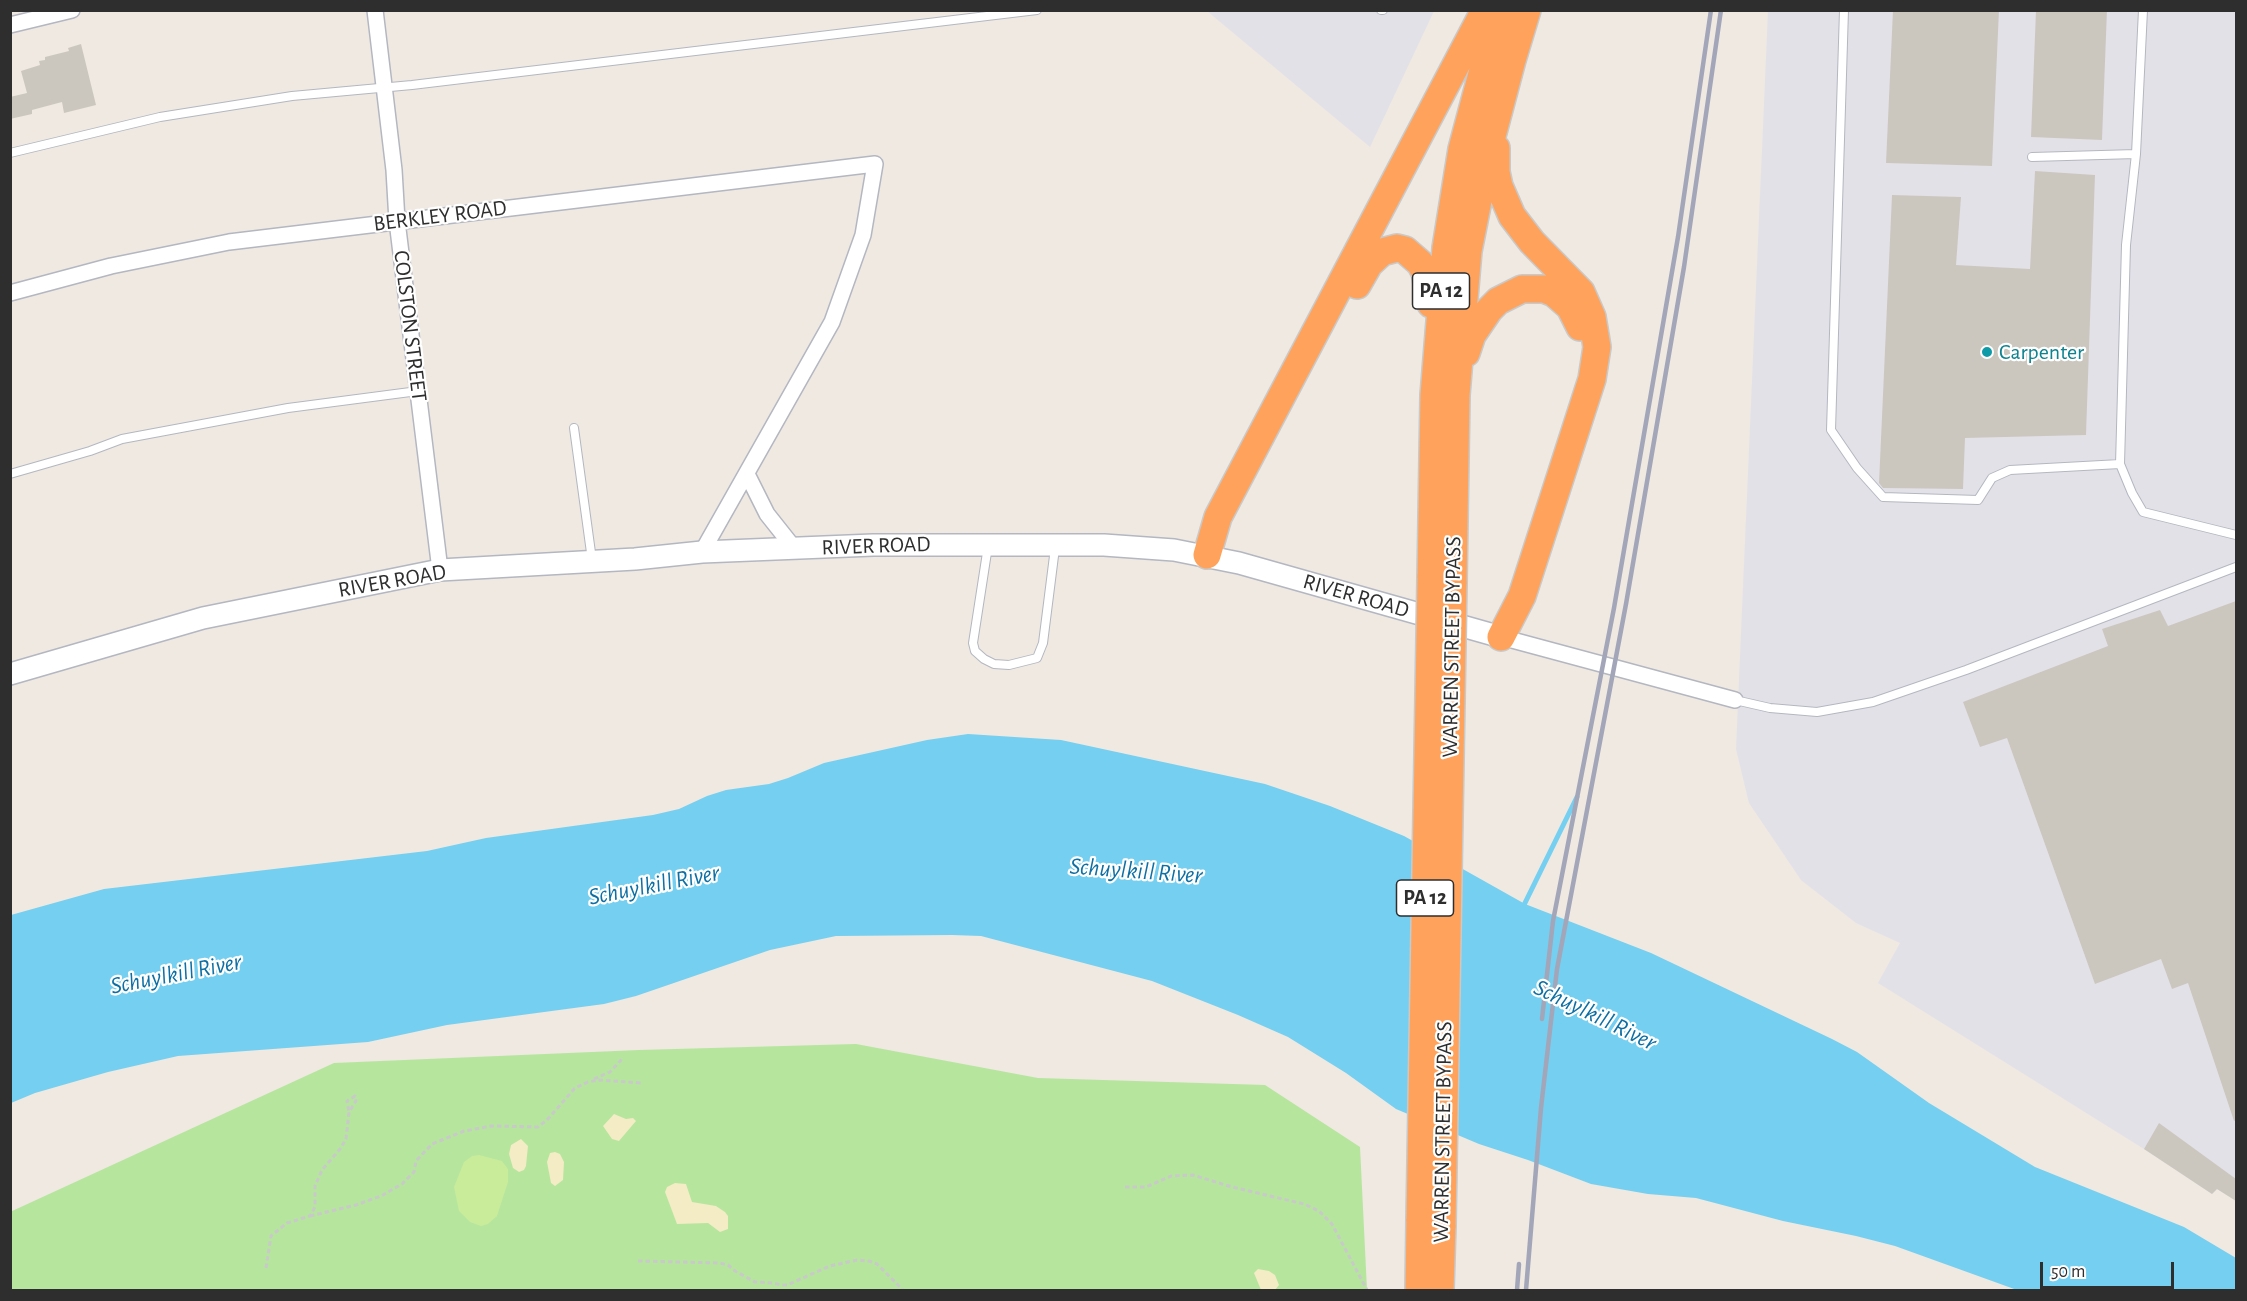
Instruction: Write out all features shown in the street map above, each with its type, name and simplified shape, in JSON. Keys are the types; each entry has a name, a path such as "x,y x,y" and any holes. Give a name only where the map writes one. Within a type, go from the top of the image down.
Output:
{"highway":[{"path":"1207,555 1218,517 1485,10"},
{"name":"WARREN STREET BYPASS","path":"1440,1290 1431,1222 1442,581 1437,347 1446,248 1462,149 1499,10"},
{"name":"WARREN STREET BYPASS","path":"1442,581 1468,251 1476,202 1499,105 1527,10"},
{"path":"1499,105 1495,157 1496,172 1505,202 1521,230 1581,292 1592,317 1597,347 1592,379 1522,596 1501,637"},
{"path":"1207,555 1231,524 1374,257 1397,248 1405,250 1420,262 1428,282 1437,347"},
{"path":"1456,395 1472,335 1479,322 1498,301 1516,292 1533,288 1554,293 1570,307 1582,333 1583,347 1579,375 1509,592 1501,637"},
{"name":"WARREN STREET BYPASS","path":"1419,1290 1431,1222"}],"street":[{"path":"10,26 72,10"},
{"name":"COLSTON STREET","path":"375,10 394,170 397,221 440,570"},
{"name":"BERKLEY ROAD","path":"10,293 169,253 293,233 875,164 863,235 832,322 747,474"},
{"path":"747,474 767,514 794,548"},
{"path":"702,552 747,474"},
{"name":"RIVER ROAD","path":"10,674 203,618 440,570 794,548 904,544 1056,545 1145,547 1207,555 1735,700"}],"lane":[{"path":"10,153 181,114 292,96 1037,10"},
{"path":"1844,10 1831,430 1857,468 1883,497 1978,500 1992,478 2010,471 2120,465"},
{"path":"2144,10 2136,154 2126,245 2120,465 2143,512 2236,535"},
{"path":"2032,156 2136,154"},
{"path":"10,474 90,451 122,438 288,408 418,391"},
{"path":"574,428 593,561"},
{"path":"988,544 974,643 975,651 994,664 1010,665 1036,658 1043,643 1056,545"},
{"path":"1735,700 1770,708 1817,712 1873,702 1966,670 2236,567"}],"path":[{"path":"266,1268 271,1236 288,1223 381,1196 402,1184 414,1172 416,1161 432,1144 464,1131 492,1126 538,1127 576,1088 610,1072 622,1059"},
{"path":"588,1082 598,1080 642,1083"},
{"path":"310,1216 315,1207 315,1186 322,1170 346,1139 349,1112 347,1101 355,1096 356,1101 349,1112"},
{"path":"1125,1187 1146,1187 1171,1176 1193,1175 1304,1204 1319,1211 1332,1224 1367,1290"},
{"path":"638,1261 720,1263 728,1265 755,1282 787,1285 830,1266 857,1260 869,1261 876,1264 903,1290"}],"shaded area":[{"path":"1207,11 1434,11 1370,147"},
{"path":"1768,11 2236,11 2236,1201 2217,1189 2212,1194 1878,983 1900,943 1856,923 1801,880 1749,803 1736,749"}],"green space":[{"path":"856,1044 1038,1078 1265,1085 1360,1147 1367,1290 11,1290 10,1212 334,1063 639,1050"},
{"path":"479,1155 502,1161 508,1169 508,1182 497,1216 488,1224 481,1226 470,1222 459,1211 454,1187 464,1162 472,1156"}],"sand":[{"path":"614,1114 626,1119 633,1118 636,1121 619,1141 612,1139 603,1126"},
{"path":"521,1139 528,1146 526,1166 519,1172 513,1168 509,1154 511,1145"},
{"path":"550,1153 560,1154 564,1162 563,1180 555,1186 551,1183 547,1162"},
{"path":"675,1183 686,1184 692,1202 716,1206 725,1212 728,1216 728,1229 720,1232 708,1223 677,1224 665,1192 667,1187"},
{"path":"1258,1269 1275,1275 1279,1285 1275,1290 1261,1290 1254,1273"}],"water":[{"name":"Schuylkill River","path":"968,734 1061,740 1265,784 1330,806 1404,836 1525,904 1651,953 1857,1052 1929,1103 2035,1167 2184,1227 2236,1258 2236,1290 2017,1290 1895,1246 1856,1236 1783,1221 1696,1198 1648,1194 1591,1184 1479,1144 1396,1109 1346,1073 1288,1037 1238,1015 1152,981 981,936 836,936 770,950 636,996 604,1004 447,1025 368,1042 178,1056 108,1072 35,1093 11,1103 11,915 104,889 427,851 486,838 653,815 679,809 726,790 769,784 824,763 927,740"}],"building":[{"path":"1893,10 1999,10 1992,166 1886,163"},
{"path":"2036,10 2107,10 2102,140 2031,137"},
{"path":"81,44 96,105 64,113 62,102 32,110 32,114 10,119 10,97 27,93 21,71 40,65 39,61 45,60 45,57 69,51 68,48"},
{"name":"Carpenter","path":"2035,171 2095,175 2086,435 1965,438 1963,489 1883,488 1879,483 1892,195 1961,197 1956,265 2030,269"},
{"path":"2236,601 2236,1120 2234,1121 2188,983 2172,989 2161,959 2095,984 2007,738 1980,747 1963,702 2108,646 2102,629 2160,610 2168,626"},
{"path":"2159,1123 2236,1179 2236,1201 2217,1189 2212,1194 2144,1149"}],"waterway":[{"path":"1522,909 1577,797"}],"railway":[{"path":"1542,1019 1553,921 1614,608 1678,237 1711,10"},
{"path":"1526,1290 1541,1108 1557,969 1626,604 1684,267 1721,10"},
{"path":"1517,1290 1519,1264"}],"place":[{"name":"Carpenter","path":"1987,352"}]}
